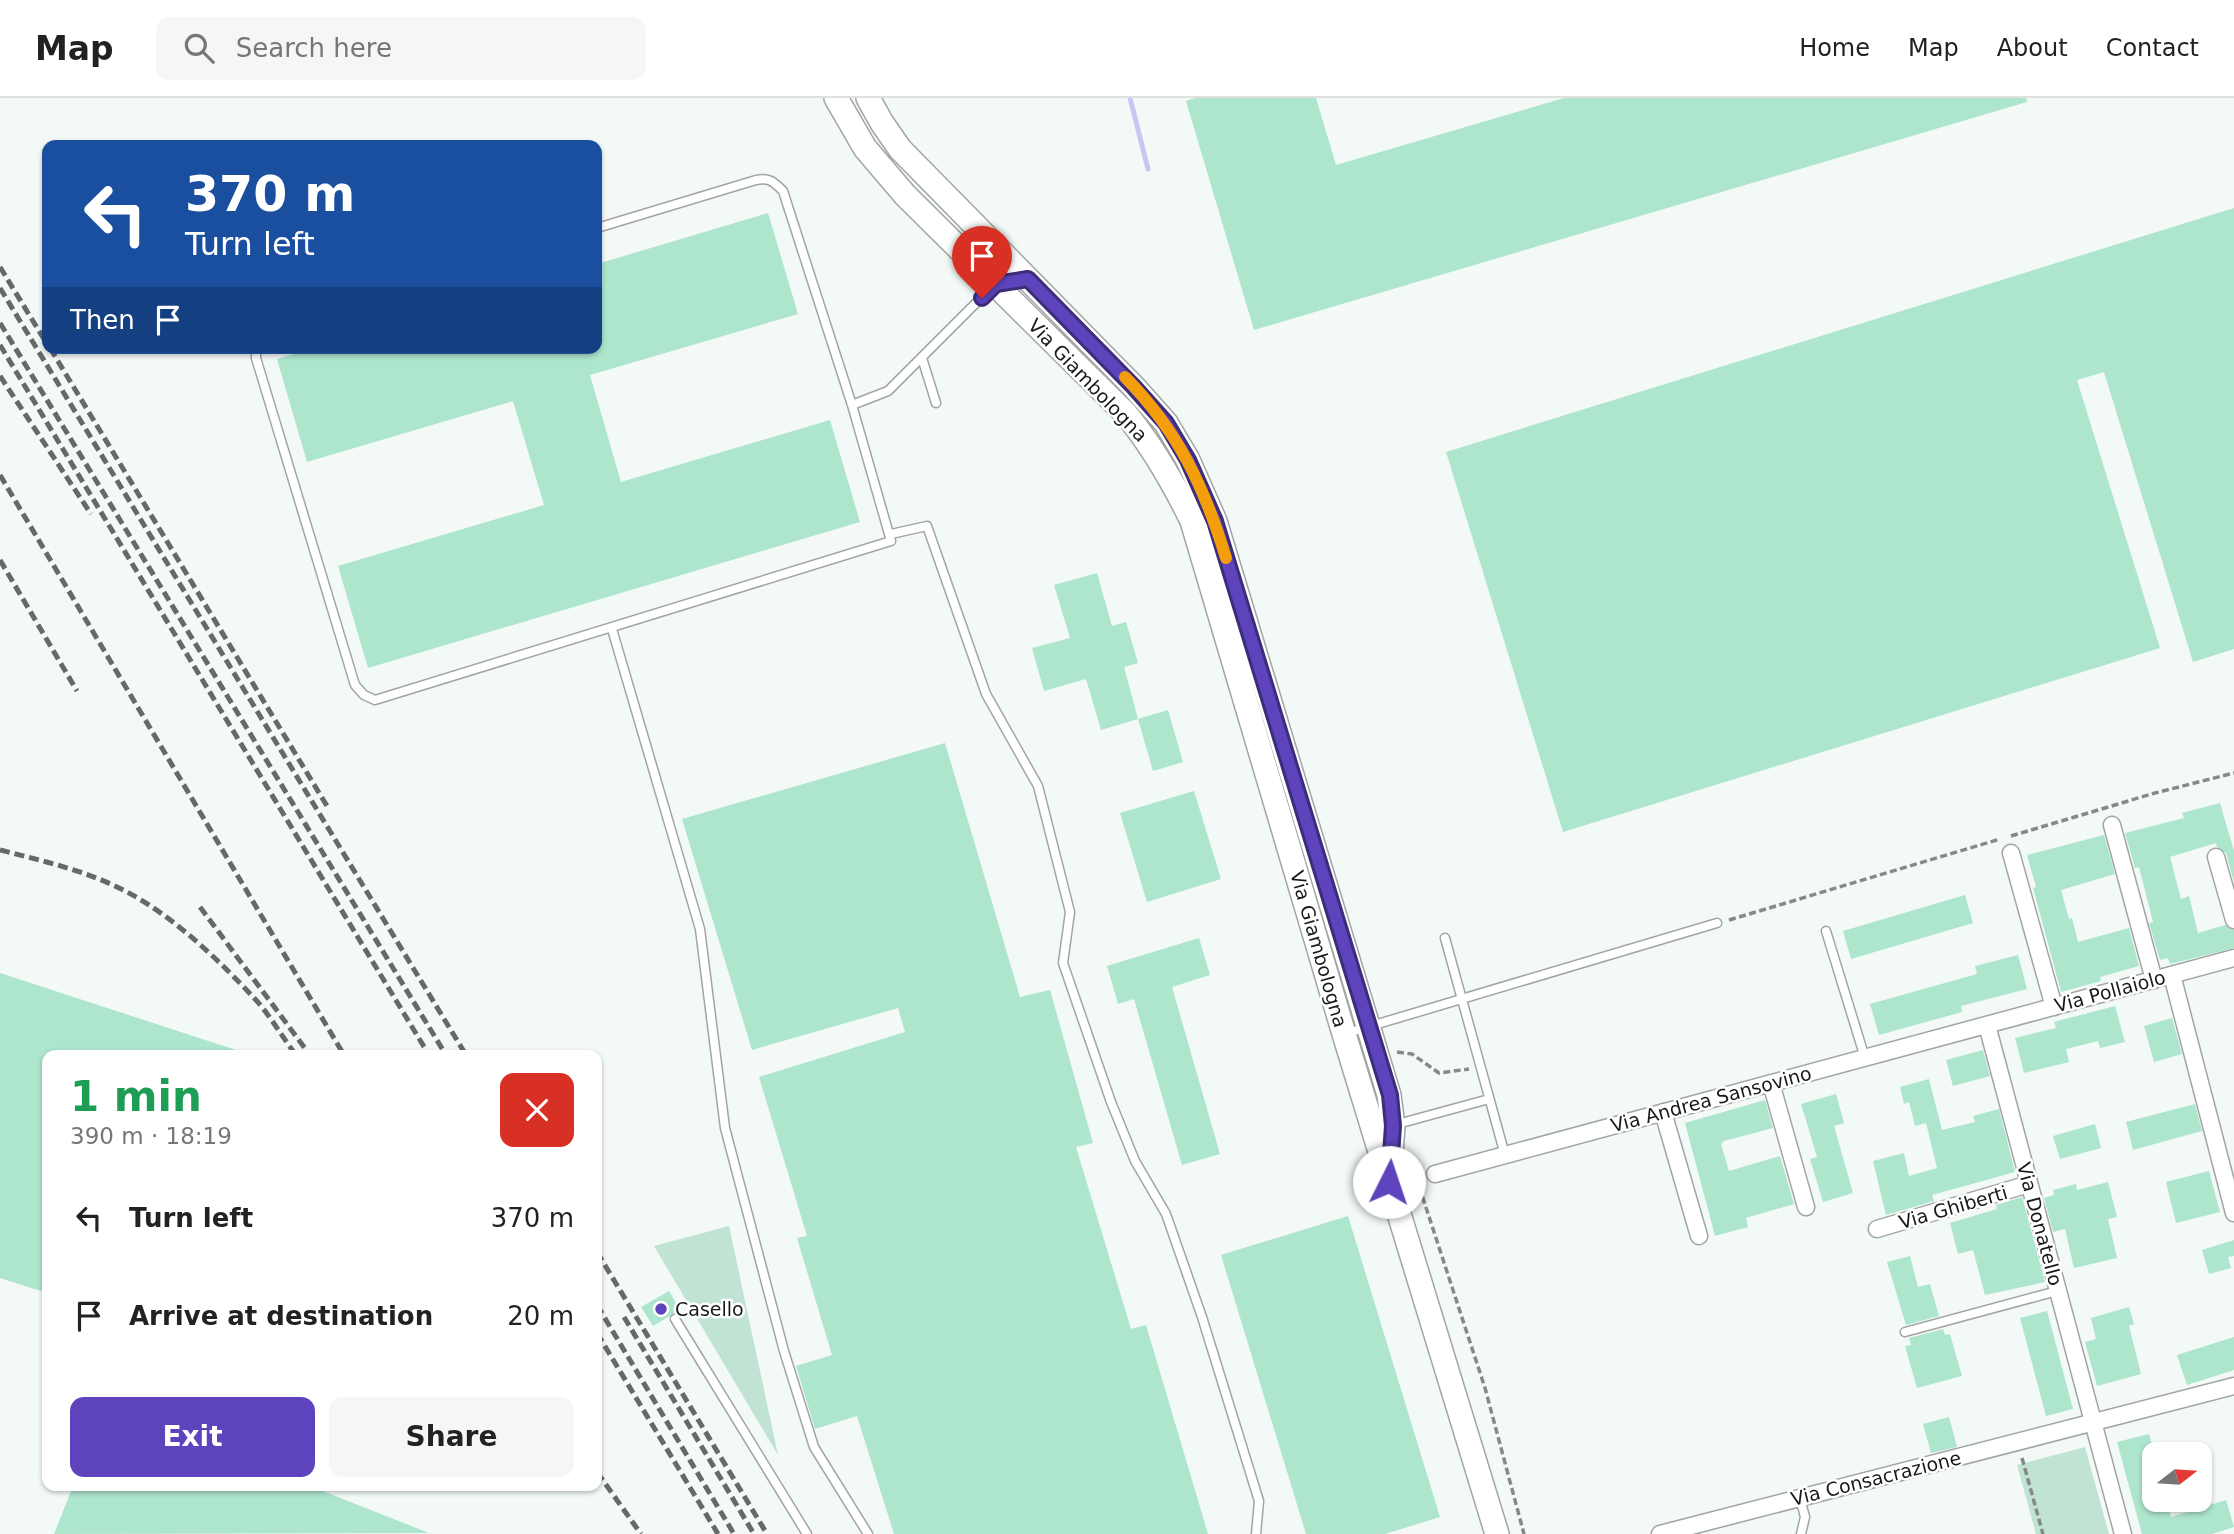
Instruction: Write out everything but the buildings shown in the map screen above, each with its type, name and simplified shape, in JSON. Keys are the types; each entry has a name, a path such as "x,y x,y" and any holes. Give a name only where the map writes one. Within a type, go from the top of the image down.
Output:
{"street":[{"name":"Via Giambologna","path":"835,98 865,148 905,195 1126,414 1171,477 1192,521 1497,1534"},
{"name":"Via Giambologna","path":"868,98 900,149 1133,386 1166,423 1188,460 1215,521 1362,1029"},
{"name":"Via Giambologna","path":"1250,716 1272,758 1362,1029 1390,1095 1393,1126 1389,1182"},
{"path":"2112,825 2154,980"},
{"path":"2011,853 2054,1007"},
{"path":"2216,857 2234,920"},
{"name":"Via Pollaiolo","path":"1987,1025 2234,958"},
{"path":"2172,975 2234,1213"},
{"name":"Via Andrea Sansovino","path":"1435,1174 1987,1025"},
{"name":"Via Donatello","path":"1987,1025 2123,1534"},
{"path":"1771,1083 1805,1207"},
{"path":"1662,1112 1699,1236"},
{"name":"Via Ghiberti","path":"1877,1229 2029,1184"},
{"name":"Via Consacrazione","path":"1660,1534 2234,1386"}],"lane":[{"path":"257,354 355,685 363,695 375,700 386,699 889,543 891,534 783,191 766,178 602,226"},
{"path":"852,405 888,391 996,284 1028,279"},
{"path":"922,358 936,403"},
{"path":"891,534 927,526 986,694 1038,786 1070,912 1063,963 1111,1102 1135,1161 1166,1214 1202,1317 1259,1501 1256,1534"},
{"path":"612,629 700,929 725,1128 784,1351 814,1447 867,1534"},
{"path":"1362,1029 1717,923"},
{"path":"1826,931 1865,1058"},
{"path":"1445,938 1505,1155"},
{"path":"1393,1126 1489,1099"},
{"path":"1905,1332 2057,1291"},
{"path":"675,1319 807,1534"},
{"path":"1800,1498 1805,1517 1801,1534"}],"path":[{"path":"1717,923 2155,793 2234,773"},
{"path":"1389,1054 1400,1051 1412,1054 1439,1073 1469,1069"},
{"path":"1435,1174 1417,1181 1485,1388 1524,1534"},
{"path":"2017,1442 2043,1534"}],"green space":[{"path":"729,1226 778,1455 654,1246"},
{"path":"2085,1447 2109,1534 2036,1534 2017,1465"}],"waterway":[{"path":"1130,98 1148,169"}],"railway":[{"path":"0,267 42,336"},
{"path":"0,288 463,1050"},
{"path":"0,323 443,1050"},
{"path":"0,345 426,1050"},
{"path":"54,354 327,806"},
{"path":"0,376 91,514"},
{"path":"0,475 341,1050"},
{"path":"0,560 77,691"},
{"path":"0,850 97,878 144,902 195,940 241,984 266,1012 293,1050"},
{"path":"200,907 306,1050"},
{"path":"602,1260 767,1534"},
{"path":"602,1313 734,1534"},
{"path":"624,1317 754,1534"},
{"path":"602,1341 718,1534"},
{"path":"602,1479 641,1534"}],"slow traffic":[{"path":"1125,377 1166,423 1188,460 1215,521 1226,558"}],"place":[{"name":"Casello","path":"661,1309"}],"route":[{"path":"982,298 996,284 1028,279 1166,423 1203,492 1215,521 1390,1095 1393,1126 1389,1182"}]}
